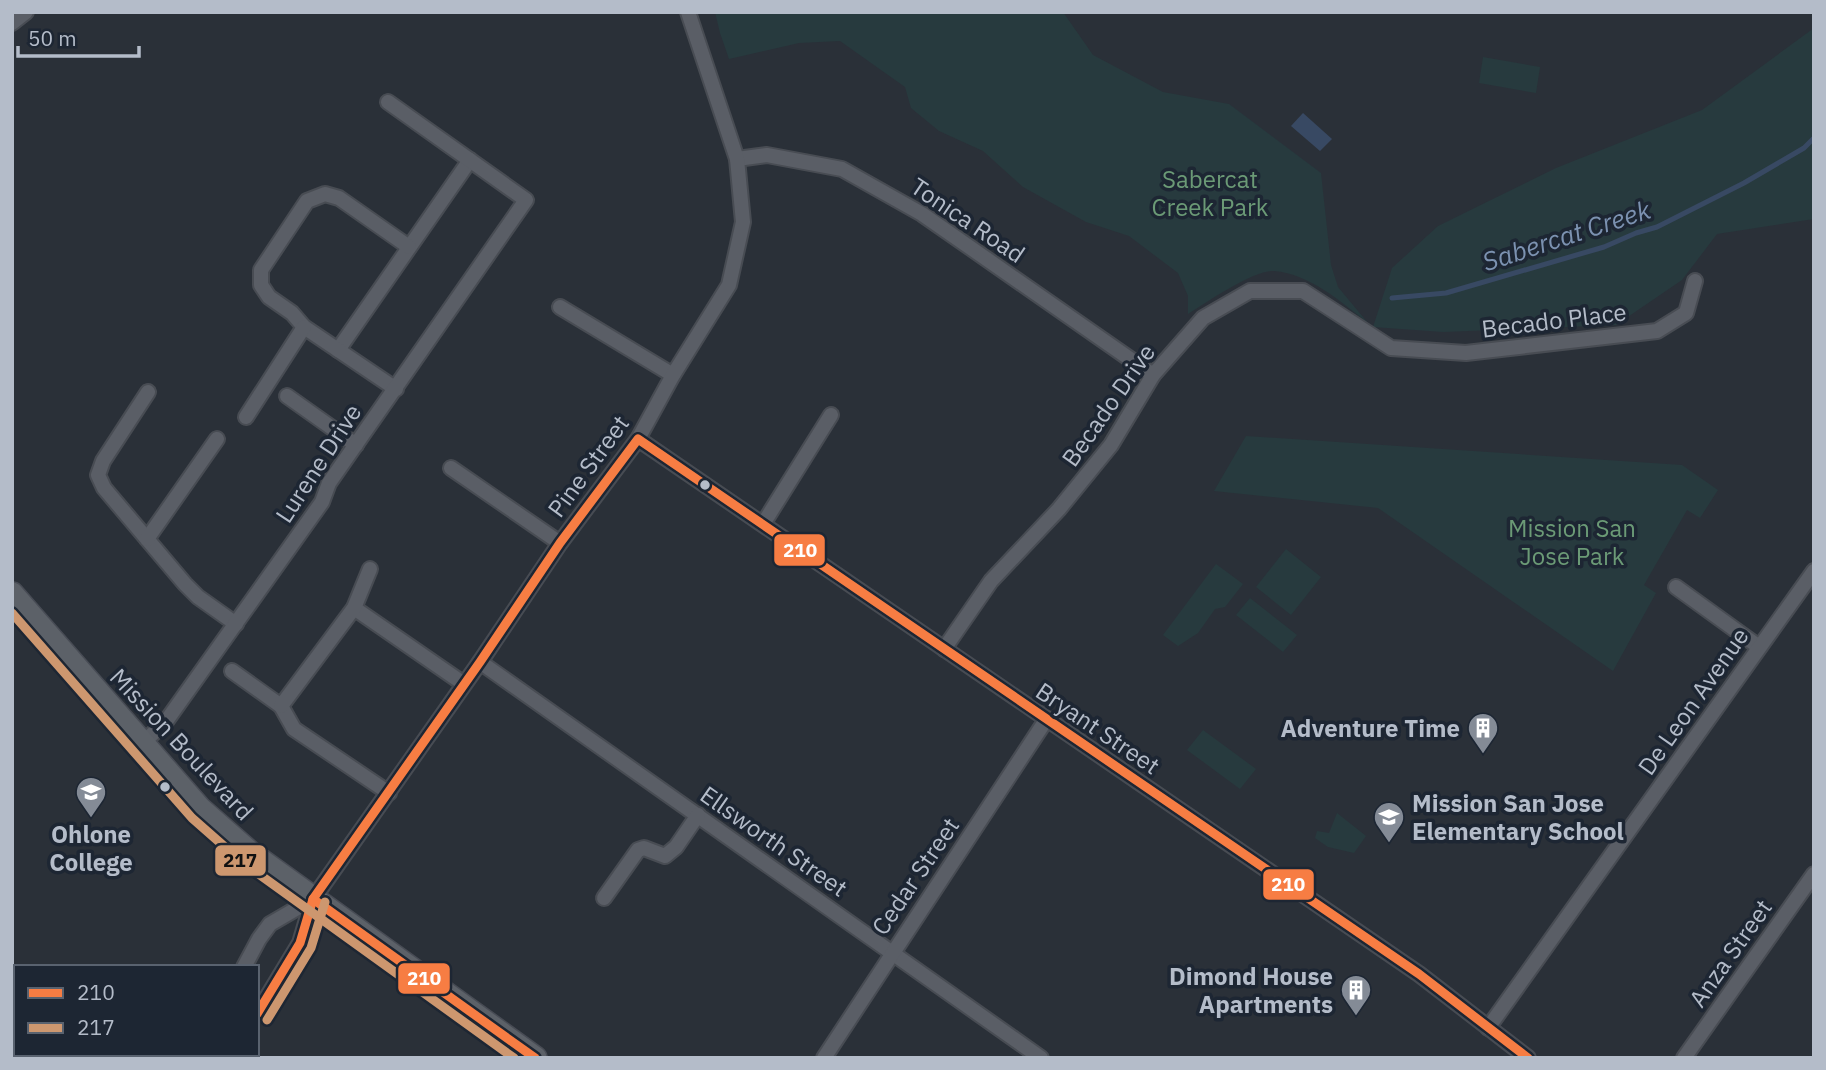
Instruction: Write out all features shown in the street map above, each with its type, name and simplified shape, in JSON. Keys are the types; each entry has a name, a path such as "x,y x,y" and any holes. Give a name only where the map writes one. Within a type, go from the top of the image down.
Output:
{"main road":[{"name":"Mission Boulevard","path":"12,594 200,809 249,852 535,1058"}],"street":[{"path":"12,23 26,12"},
{"name":"Pine Street","path":"313,899 480,662 560,543 638,439 673,375 729,285 743,222 737,159 688,12"},
{"path":"338,350 470,160 388,102"},
{"name":"Tonica Road","path":"737,159 766,155 842,169 922,214 1153,375"},
{"name":"Lurene Drive","path":"141,744 167,720 236,624 322,502 329,483 526,200 470,160"},
{"path":"396,389 303,327 292,313 269,298 261,285 261,270 307,201 325,194 339,198 409,247"},
{"name":"Becado Place","path":"1391,348 1466,353 1657,331 1686,313 1695,281"},
{"name":"Becado Drive","path":"944,649 991,580 1059,509 1111,445 1153,375 1203,318 1250,291 1303,291 1391,348"},
{"path":"560,307 673,375"},
{"path":"246,417 303,327"},
{"path":"148,392 103,461 98,475 104,488 198,597 236,624"},
{"path":"287,396 356,445"},
{"path":"763,524 831,415"},
{"path":"147,539 217,439"},
{"name":"Bryant Street","path":"638,439 1419,974 1528,1058"},
{"path":"451,468 560,543"},
{"path":"281,706 354,608 370,569"},
{"name":"De Leon Avenue","path":"1488,1028 1814,570"},
{"path":"1676,587 1759,647"},
{"path":"354,608 464,684"},
{"name":"Ellsworth Street","path":"480,662 1041,1058"},
{"path":"232,671 281,706 294,729 389,793"},
{"name":"Cedar Street","path":"824,1058 1046,720"},
{"path":"604,898 638,850 644,848 664,856 676,846 698,815"},
{"name":"Anza Street","path":"1684,1058 1814,874"},
{"path":"245,965 270,925 313,899"},
{"path":"259,1011 300,943 313,899"}],"green space":[{"name":"Sabercat Creek Park","path":"715,12 1063,12 1093,55 1163,92 1229,104 1321,173 1331,265 1338,287 1368,323 1312,283 1300,277 1274,271 1243,281 1188,314 1188,296 1178,273 1129,236 1086,222 1023,187 983,151 939,131 911,108 905,87 840,41 799,43 729,59"},
{"path":"1814,28 1814,219 1717,234 1682,280 1616,325 1443,332 1373,327 1392,268 1438,226 1556,168 1702,110"},
{"path":"1483,57 1540,67 1536,93 1479,83"},
{"name":"Mission San Jose Park","path":"1246,436 1682,465 1718,490 1700,518 1687,510 1644,585 1656,593 1613,671 1378,508 1214,491"},
{"path":"1286,549 1321,577 1291,615 1256,587"},
{"path":"1216,564 1243,584 1225,607 1215,609 1198,633 1178,646 1163,635"},
{"path":"1250,598 1297,635 1283,652 1236,615"},
{"path":"1203,730 1256,769 1240,789 1187,750"},
{"path":"1337,813 1366,836 1354,853 1328,847 1315,838 1317,831 1329,833"}],"water":[{"path":"1303,113 1332,139 1320,151 1291,126"}],"waterway":[{"name":"Sabercat Creek","path":"1392,298 1446,293 1604,247 1657,227 1744,183 1804,148 1814,138"}],"transit line":[{"name":"210","path":"259,1011 300,943 313,899 480,662 560,543 638,439 1419,974 1528,1058"},
{"name":"217","path":"12,613 192,818 242,862 514,1058"},
{"name":"210","path":"313,899 535,1058"},
{"name":"217","path":"267,1020 311,948 325,902"}],"place":[{"name":"Adventure Time","path":"1483,755"},
{"name":"Ohlone College","path":"91,819"},
{"name":"Mission San Jose Elementary School","path":"1389,844"},
{"name":"Dimond House Apartments","path":"1356,1017"}]}
